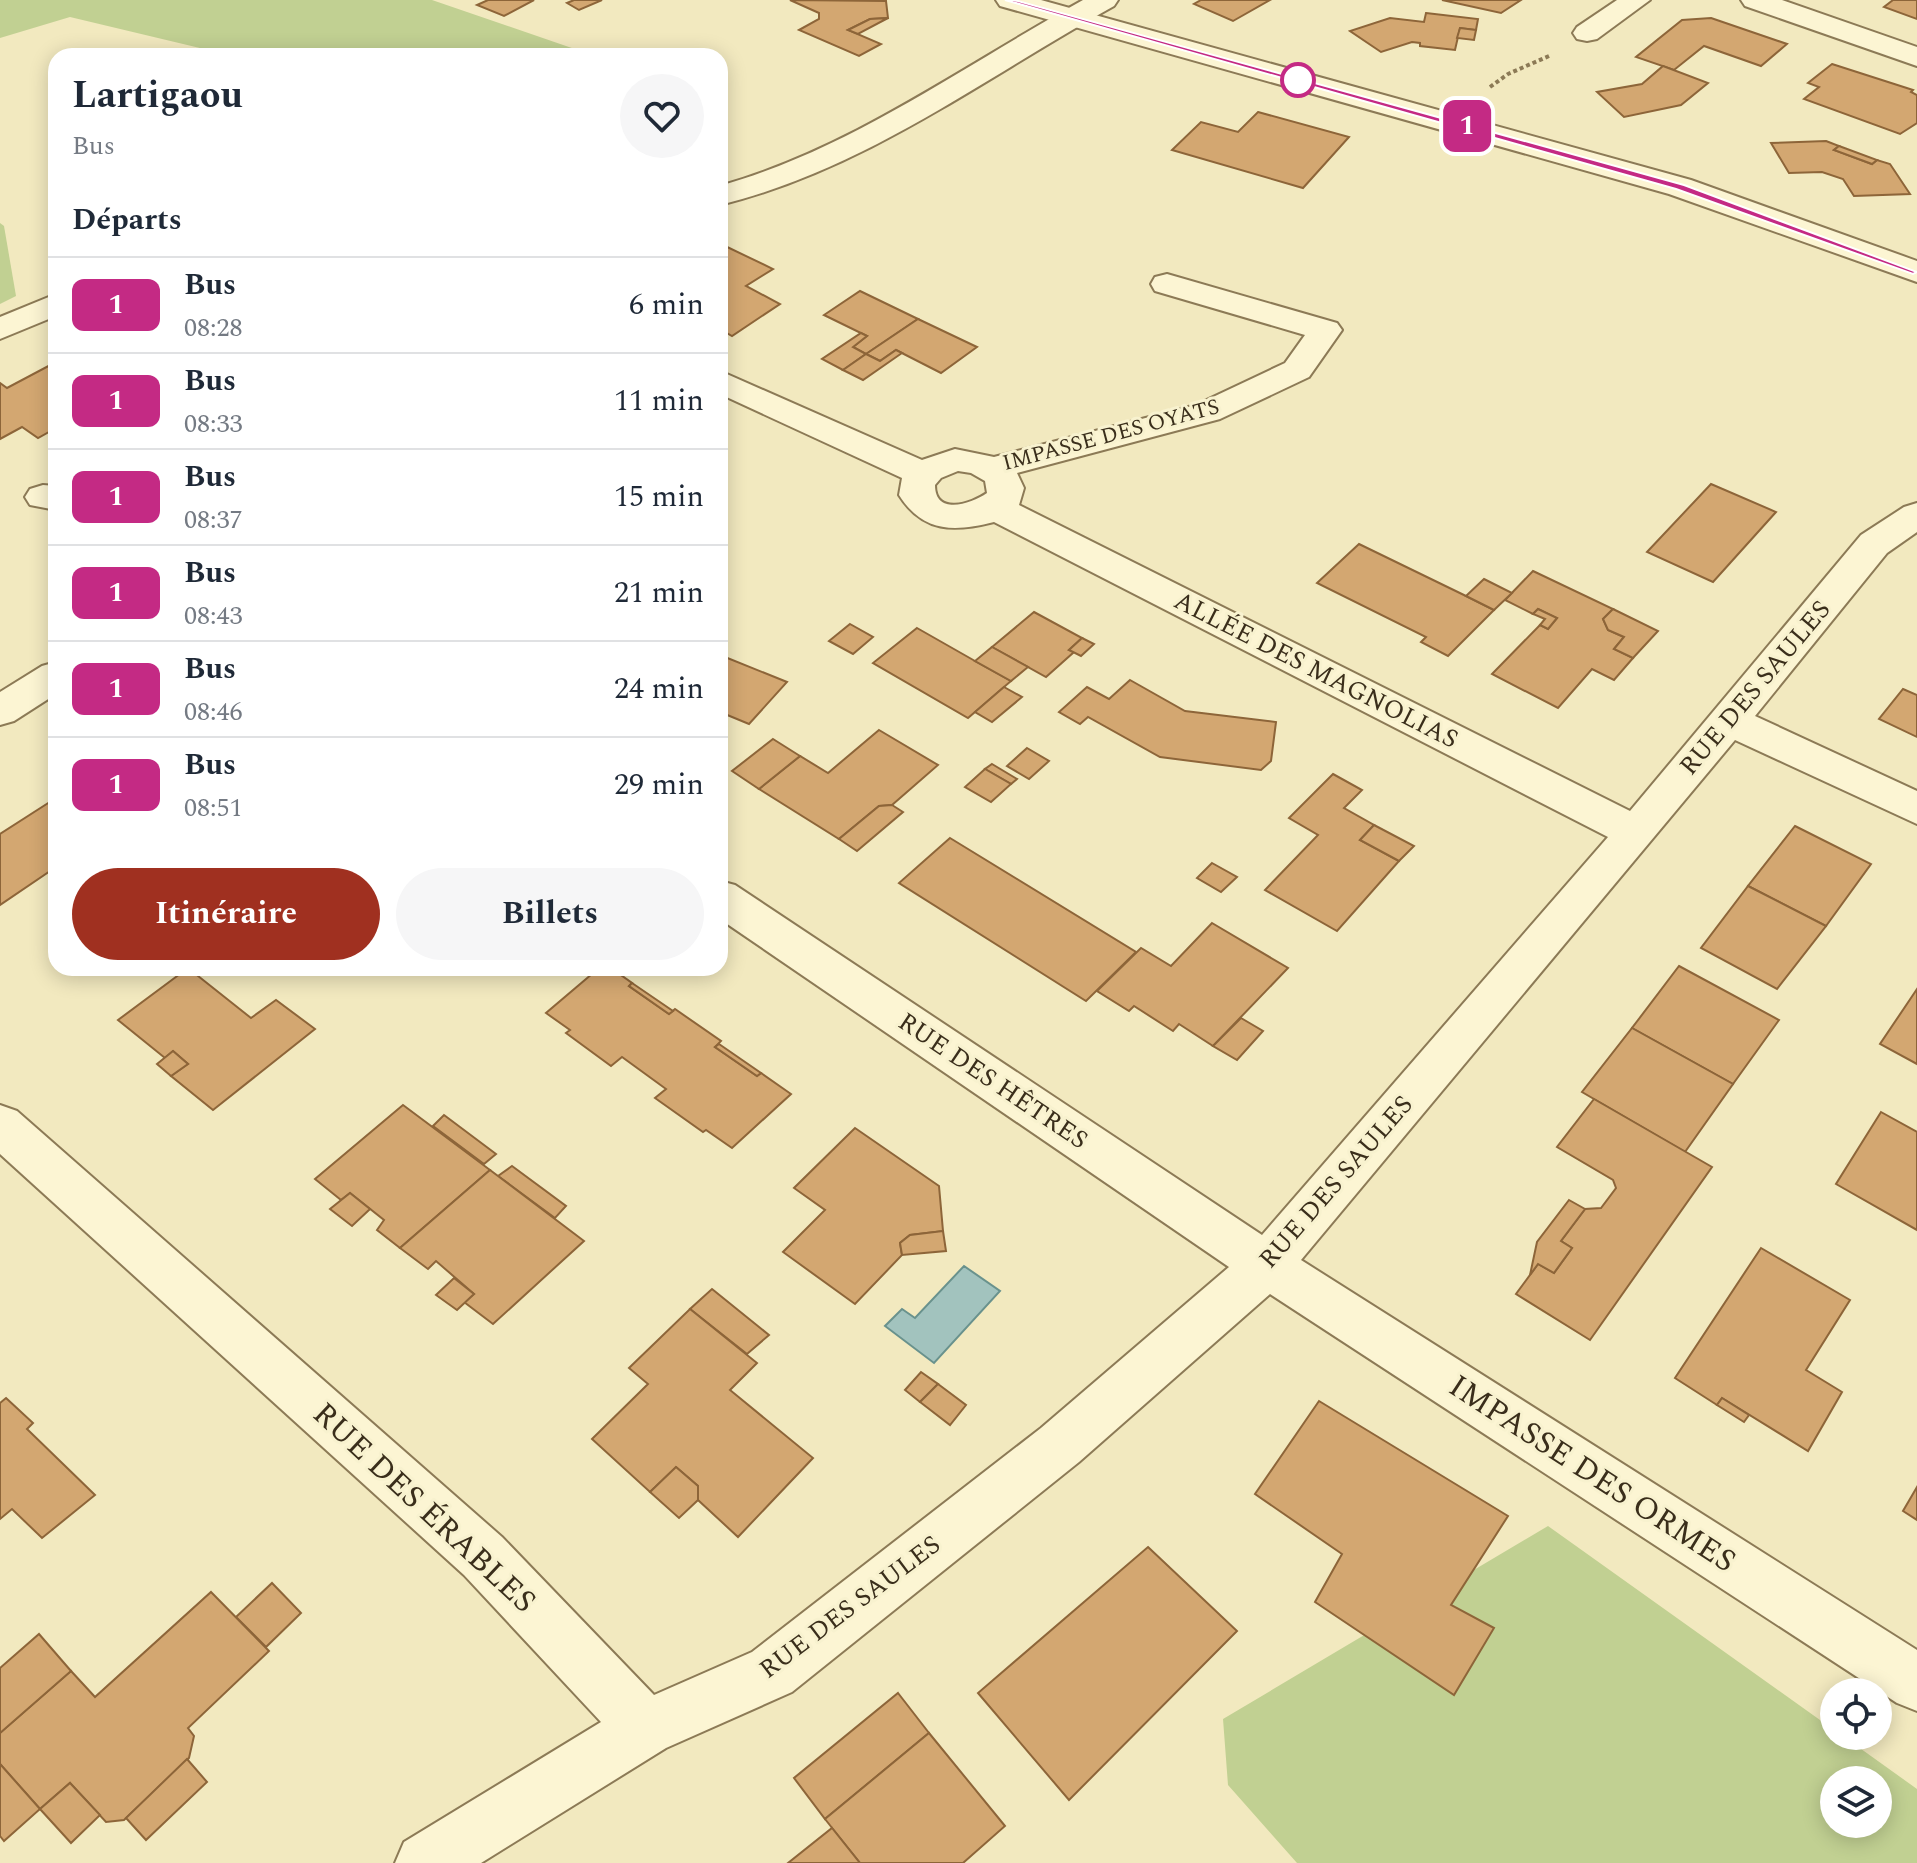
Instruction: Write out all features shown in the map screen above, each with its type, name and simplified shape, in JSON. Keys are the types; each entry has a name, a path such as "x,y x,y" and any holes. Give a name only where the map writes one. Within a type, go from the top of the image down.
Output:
{"street":[{"path":"1010,0 1680,187 1917,272"},
{"path":"728,193 829,159 905,121 1071,17 1104,0"},
{"path":"1587,33 1636,0"},
{"path":"1755,0 1917,57"},
{"name":"IMPASSE DES OYATS","path":"993,468 1208,412 1297,370 1325,330 1167,284"},
{"path":"0,329 48,308"},
{"path":"728,385 921,473"},
{"path":"955,460 993,468 1007,487 1005,498 996,508 966,519 932,513 921,505 914,494 914,483 921,473 936,464 955,460"},
{"name":"ALLÉE DES MAGNOLIAS","path":"996,508 1636,833"},
{"name":"RUE DES SAULES","path":"646,1728 772,1672 1060,1445 1267,1265 1636,833 1874,544 1917,515"},
{"path":"0,711 48,681"},
{"path":"1728,720 1917,809"},
{"name":"RUE DES HÊTRES","path":"728,902 1267,1265"},
{"name":"RUE DES ÉRABLES","path":"0,1125 483,1556 646,1728"},
{"name":"IMPASSE DES ORMES","path":"1267,1265 1917,1683"},
{"path":"425,1863 646,1728"}],"path":[{"path":"1460,124 1483,92 1508,74 1545,58 1587,33"}],"green space":[{"path":"0,0 432,0 572,48 200,48 70,17 0,38"},
{"path":"0,223 4,226 16,296 0,304"},
{"path":"1548,1526 1820,1720 1820,1750 1863,1750 1885,1766 1820,1766 1820,1838 1892,1838 1892,1771 1917,1789 1917,1863 1297,1863 1228,1785 1223,1719"}],"water":[{"path":"964,1266 1000,1291 934,1363 885,1326 902,1309 915,1318"}],"building":[{"path":"488,0 534,0 504,16 477,5"},
{"path":"602,0 579,10 567,3"},
{"path":"790,0 886,1 888,18 870,19 848,30 881,44 859,56 799,30 819,19 819,13"},
{"path":"1201,0 1270,0 1233,21 1194,4"},
{"path":"1442,0 1521,0 1501,13"},
{"path":"1893,0 1917,0 1917,19 1884,7"},
{"path":"1426,13 1478,19 1476,30 1460,28 1455,50 1420,46 1420,43 1412,42 1381,52 1350,31 1390,18 1424,22"},
{"path":"888,18 858,34 848,30 870,19"},
{"path":"1711,18 1787,44 1761,66 1704,46 1674,70 1636,57 1682,20"},
{"path":"1460,28 1476,30 1474,40 1457,38"},
{"path":"1832,64 1913,90 1911,92 1917,95 1917,123 1900,134 1804,99 1819,87 1808,83"},
{"path":"1663,66 1708,83 1681,105 1624,117 1597,92 1642,84"},
{"path":"1258,112 1349,137 1303,188 1172,150 1201,122 1238,132"},
{"path":"1826,141 1839,146 1834,150 1872,164 1877,160 1890,164 1910,194 1854,196 1843,179 1822,172 1789,173 1771,143"},
{"path":"1839,146 1877,160 1872,164 1834,150"},
{"path":"728,247 773,269 746,286 780,304 732,336 728,334"},
{"path":"860,291 918,319 866,354 853,347 867,336 824,315"},
{"path":"918,319 977,347 941,373 896,350 880,361 866,354"},
{"path":"861,333 867,336 853,347 866,354 843,370 822,359"},
{"path":"896,350 902,353 863,380 843,370 866,354 880,361"},
{"path":"48,366 48,432 38,438 22,427 0,439 0,383 7,388"},
{"path":"1711,484 1776,512 1713,582 1647,552"},
{"path":"1359,544 1494,610 1448,656 1421,642 1426,637 1317,583"},
{"path":"1533,571 1613,609 1603,619 1608,630 1624,637 1614,649 1633,658 1614,680 1592,669 1558,708 1492,674 1540,625 1548,629 1557,618 1538,609 1533,614 1505,600"},
{"path":"1484,579 1512,593 1494,610 1466,596"},
{"path":"1538,609 1557,618 1548,629 1540,625 1545,619 1533,614"},
{"path":"1613,609 1658,631 1633,658 1614,649 1624,637 1608,630 1603,619"},
{"path":"1034,612 1082,638 1069,650 1074,652 1046,677 992,647"},
{"path":"850,624 873,637 853,654 829,641"},
{"path":"917,628 1011,681 968,718 873,663"},
{"path":"1082,638 1094,644 1081,656 1069,650"},
{"path":"992,647 1028,667 1011,681 975,661"},
{"path":"728,658 787,682 749,724 728,715"},
{"path":"1130,680 1185,711 1276,722 1271,761 1261,770 1160,757 1088,717 1080,724 1059,712 1087,687 1109,699"},
{"path":"1004,687 1022,697 992,722 975,712"},
{"path":"1903,689 1917,695 1917,737 1879,719"},
{"path":"879,730 938,765 892,805 879,806 839,839 759,789 800,756 828,773"},
{"path":"773,739 800,756 759,789 732,771"},
{"path":"1027,748 1049,761 1029,779 1007,766"},
{"path":"992,764 1017,779 1011,784 985,769"},
{"path":"985,769 1011,784 991,802 965,787"},
{"path":"1333,774 1362,790 1344,808 1374,825 1360,840 1399,861 1337,931 1265,890 1318,835 1289,818"},
{"path":"48,803 48,872 0,905 0,834"},
{"path":"892,805 903,812 857,851 839,839 879,806"},
{"path":"1374,825 1414,846 1399,861 1360,840"},
{"path":"1795,826 1871,864 1826,926 1748,886"},
{"path":"950,838 1136,952 1086,1001 899,883"},
{"path":"1212,863 1237,877 1221,892 1197,878"},
{"path":"1748,886 1826,926 1777,989 1701,948"},
{"path":"1212,923 1288,968 1213,1046 1179,1024 1173,1031 1134,1006 1129,1011 1097,991 1141,948 1171,966"},
{"path":"1679,966 1779,1020 1733,1084 1632,1028"},
{"path":"177,976 198,976 251,1018 276,1000 315,1029 213,1110 171,1076 188,1064 173,1051 165,1058 118,1020"},
{"path":"590,976 622,976 632,983 629,986 669,1014 675,1009 721,1041 715,1047 757,1076 761,1073 791,1094 732,1148 655,1098 666,1089 622,1057 611,1066 566,1033 570,1030 546,1013"},
{"path":"632,983 673,1011 669,1014 629,986"},
{"path":"1917,989 1917,1064 1880,1044"},
{"path":"1241,1018 1263,1031 1237,1060 1213,1046"},
{"path":"1632,1028 1733,1084 1685,1152 1582,1092"},
{"path":"719,1044 761,1073 757,1076 715,1047"},
{"path":"173,1051 188,1064 171,1076 157,1064"},
{"path":"1594,1099 1712,1167 1590,1340 1516,1294 1538,1264 1554,1273 1572,1248 1561,1241 1585,1209 1601,1208 1616,1188 1613,1180 1557,1147"},
{"path":"403,1105 490,1170 400,1248 377,1230 384,1220 350,1193 341,1200 315,1179"},
{"path":"1881,1112 1917,1132 1917,1230 1836,1184"},
{"path":"444,1115 496,1154 484,1164 433,1126"},
{"path":"855,1128 939,1186 943,1231 910,1235 900,1243 902,1255 855,1304 783,1252 825,1210 794,1188"},
{"path":"512,1166 566,1206 555,1218 498,1176"},
{"path":"490,1170 584,1241 493,1324 464,1302 474,1294 436,1261 428,1269 400,1248"},
{"path":"350,1193 370,1209 352,1226 330,1209"},
{"path":"1569,1200 1585,1209 1561,1241 1572,1248 1554,1273 1538,1264 1530,1275 1537,1242"},
{"path":"943,1231 946,1251 902,1255 900,1243 910,1235"},
{"path":"1761,1248 1850,1300 1806,1370 1842,1392 1808,1451 1722,1398 1717,1405 1675,1378"},
{"path":"454,1278 474,1294 457,1310 436,1295"},
{"path":"712,1289 769,1335 747,1354 690,1309"},
{"path":"690,1309 757,1363 730,1390 813,1458 738,1537 698,1500 698,1486 676,1467 650,1492 592,1439 648,1384 629,1368"},
{"path":"921,1372 938,1384 920,1402 905,1390"},
{"path":"938,1384 966,1405 950,1425 920,1402"},
{"path":"6,1398 33,1423 27,1429 95,1495 42,1538 12,1509 0,1519 0,1403"},
{"path":"1722,1398 1749,1415 1744,1422 1717,1405"},
{"path":"1319,1401 1508,1516 1451,1605 1494,1628 1454,1695 1315,1602 1342,1554 1255,1494"},
{"path":"676,1467 698,1486 698,1500 679,1518 650,1492"},
{"path":"1917,1487 1917,1520 1903,1511"},
{"path":"1148,1547 1237,1631 1069,1800 978,1693"},
{"path":"272,1583 301,1613 266,1647 236,1617"},
{"path":"211,1592 269,1651 188,1728 194,1736 189,1758 124,1820 106,1822 70,1783 40,1809 0,1764 0,1733 71,1671 95,1697"},
{"path":"39,1634 71,1671 0,1733 0,1668"},
{"path":"898,1693 929,1733 825,1819 794,1778"},
{"path":"929,1733 1005,1826 963,1863 860,1863 825,1819"},
{"path":"187,1759 207,1782 146,1840 126,1818"},
{"path":"0,1764 40,1809 4,1841 0,1836"},
{"path":"70,1783 100,1815 71,1843 40,1809"},
{"path":"832,1828 860,1863 788,1863"}],"bus line":[{"name":"1","path":"1010,0 1680,187 1917,272"}]}
